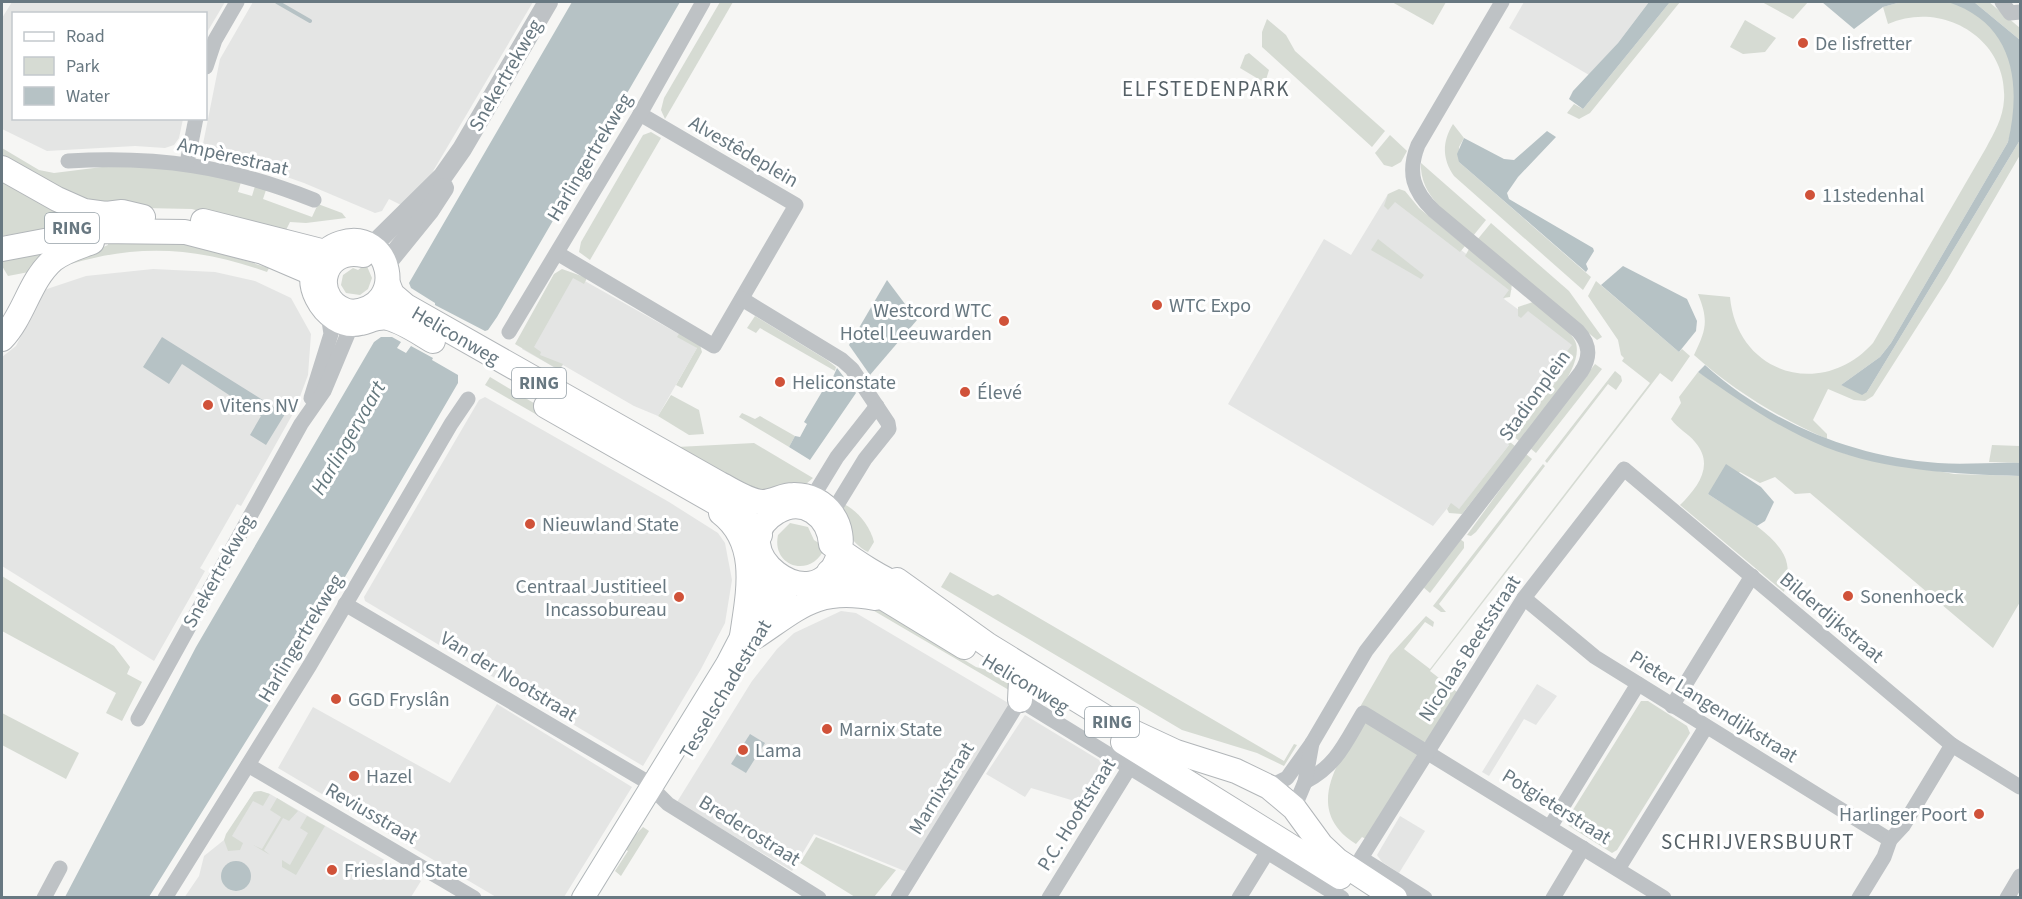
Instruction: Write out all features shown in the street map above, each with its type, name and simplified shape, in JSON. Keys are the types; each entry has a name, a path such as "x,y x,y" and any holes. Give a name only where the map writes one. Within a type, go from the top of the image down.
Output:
{"main road":[{"path":"2,168 74,207 94,213 122,212 142,217"},
{"name":"RING","path":"2,240 142,217 216,223 325,252"},
{"name":"RING","path":"2,249 97,231 185,232 262,252 316,282 338,308 364,315"},
{"path":"2,339 38,279 67,252 119,232"},
{"path":"328,314 316,282 325,252 351,241 381,265 382,297 364,315"},
{"path":"316,282 335,259 347,253 363,255 381,265"},
{"name":"Heliconweg","path":"381,265 396,299 419,326"},
{"name":"Heliconweg","path":"364,315 388,306 419,326 445,338 716,493 754,526 760,535"},
{"name":"RING","path":"328,314 364,315"},
{"path":"716,493 720,513 732,522 742,539 749,587 748,637"},
{"name":"Heliconweg","path":"716,493 756,501 771,508"},
{"name":"RING","path":"771,508 795,495 810,503 838,532 831,544 829,530 810,503"},
{"path":"771,508 760,535 760,552 769,568 780,578 792,583 813,582 829,572 838,532"},
{"name":"Heliconweg","path":"838,532 885,581 909,590 988,645 1118,725 1176,752 1248,776 1269,787 1294,808 1332,855 1395,897"},
{"name":"Tesselschadestraat","path":"587,894 617,845 625,826 656,791 686,750 748,637 765,591 769,568"},
{"name":"Heliconweg","path":"829,572 850,578 1020,690 1135,759 1219,802 1373,897"},
{"name":"Tesselschadestraat","path":"748,637 792,583"},
{"path":"748,637 786,615 835,593 886,600"},
{"path":"1219,802 1219,791 1227,779 1248,776"},
{"path":"1257,826 1281,823 1294,808"}],"street":[{"path":"207,64 215,40 237,2"},
{"name":"Snekertrekweg","path":"381,265 462,149 548,2"},
{"name":"Harlingertrekweg","path":"509,332 640,114 703,2"},
{"name":"Stadionplein","path":"1269,787 1287,778 1312,743 1366,651 1581,372 1588,358 1587,344 1578,330 1434,212 1416,191 1412,180 1412,166 1418,145 1502,2"},
{"path":"2002,2 2010,13 2020,12"},
{"name":"Alvestêdeplein","path":"557,253 714,346 796,205 640,114"},
{"path":"187,163 196,120"},
{"name":"Ampèrestraat","path":"68,161 148,160 187,163 241,175 314,200"},
{"path":"742,299 842,360 885,416 889,429 865,459 838,532"},
{"name":"Snekertrekweg","path":"301,424 332,334 328,314"},
{"name":"Snekertrekweg","path":"138,719 301,424 324,391 364,315"},
{"name":"Harlingertrekweg","path":"165,897 248,765 468,399"},
{"path":"810,503 837,457 877,406"},
{"name":"Bilderdijkstraat","path":"1624,469 1952,745 2020,787"},
{"name":"Nicolaas Beetsstraat","path":"1425,897 1361,858 1524,598 1624,469"},
{"path":"1672,705 1752,576"},
{"name":"Pieter Langendijkstraat","path":"1524,598 1595,657 1890,840"},
{"name":"Van der Nootstraat","path":"345,604 656,791"},
{"path":"1550,827 1638,684"},
{"name":"Marnixstraat","path":"898,897 1020,690"},
{"name":"Potgieterstraat","path":"1305,782 1324,772 1333,763 1363,713 1664,897"},
{"path":"1618,869 1706,727"},
{"name":"Stadionplein","path":"1294,808 1305,782 1312,743"},
{"path":"1858,897 1884,857 1890,840 1903,826 1952,745"},
{"name":"Heliconweg","path":"1135,759 1268,851 1342,897"},
{"name":"P.C. Hooftstraat","path":"1049,897 1135,759"},
{"name":"Reviusstraat","path":"248,765 474,897"},
{"name":"Brederostraat","path":"656,791 819,897"},
{"path":"1553,897 1583,848"},
{"path":"1239,897 1268,851"},
{"path":"44,897 60,868"},
{"path":"2007,897 2020,876"}],"shaded area":[{"path":"12,2 225,2 207,32 207,12 12,12 12,120 183,120 179,138 174,145 165,148 135,146 47,151 2,129 2,18"},
{"path":"253,2 533,2 432,173 405,207 389,199 382,211 375,213 304,183 247,163 210,155 204,150 203,144 220,59"},
{"path":"1524,2 1649,2 1618,43 1589,75 1509,28"},
{"path":"1388,194 1512,289 1504,299 1523,313 1528,308 1575,344 1574,361 1457,512 1449,506 1433,526 1228,404 1324,239 1351,255"},
{"path":"153,269 215,272 255,281 291,298 311,334 308,375 295,410 241,506 237,504 200,568 205,571 154,661 2,566 2,357 16,346 44,290 86,276"},
{"path":"567,271 679,334 697,348 658,416 634,406 563,365 559,370 522,349"},
{"path":"485,397 669,502 718,533 725,543 732,580 725,623 701,669 643,766 365,601 364,597 479,400"},
{"path":"841,611 856,613 1010,704 907,872 814,834 792,871 677,802 752,681 777,649 794,633"},
{"path":"1537,684 1557,696 1536,725 1524,719 1489,776 1482,772"},
{"path":"497,704 632,787 564,897 496,897 278,768 313,707 450,783"},
{"path":"1025,715 1109,766 1108,772 1088,805 1031,788 1025,797 986,774"},
{"path":"254,792 270,794 421,881 411,897 184,898 199,876 204,856 224,840"},
{"path":"1400,816 1425,831 1399,873 1382,862 1377,855"}],"green space":[{"path":"720,2 733,2 665,119 661,110 664,98"},
{"path":"1392,2 1446,2 1433,25"},
{"path":"1670,2 1680,2 1590,113 1579,119 1567,113 1574,104 1583,109"},
{"path":"1762,2 1808,2 1793,19"},
{"path":"1901,2 1952,3 1981,18 1994,31 2011,59 2015,75 2015,108 2008,142 1891,343 1880,357 1841,385 1867,392 2020,140 2020,155 1947,280 1873,396 1865,401 1854,400 1828,389 1813,420 1827,434 1827,439 1757,402 1694,355 1705,325 1704,311 1698,294 1730,297 1736,323 1748,345 1765,360 1785,370 1807,374 1830,371 1852,361 1873,343 1986,148 2000,119 2004,100 2002,78 1995,59 1984,43 1968,30 1950,21 1930,17 1909,18 1888,24 1883,7"},
{"path":"1974,2 1989,2 2020,28 2020,40"},
{"path":"1267,19 1286,35 1295,51 1385,131 1372,147 1262,47 1262,32"},
{"path":"1745,20 1776,38 1765,52 1743,54 1730,47"},
{"path":"1249,53 1269,70 1265,83 1240,68 1245,55"},
{"path":"1453,124 1464,138 1459,147 1459,162 1591,277 1583,290 1454,176 1447,163 1445,150 1447,137"},
{"path":"651,132 661,138 590,260 579,252 581,242 643,135"},
{"path":"1390,135 1407,151 1401,162 1392,167 1384,165 1375,153"},
{"path":"2,148 39,170 54,173 110,166 173,168 241,182 238,192 252,196 255,186 266,190 263,199 312,217 318,204 342,213 346,218 306,223 290,222 283,236 192,209 95,207 2,162"},
{"path":"1421,163 1486,220 1473,236 1446,213 1431,196 1425,186"},
{"path":"2,172 73,213 75,224 2,236"},
{"path":"1399,189 1405,191 1419,208 1465,246 1460,252 1395,202 1388,210 1384,206 1388,194"},
{"path":"1491,223 1569,291 1602,337 1597,340 1477,240"},
{"path":"1378,239 1424,275 1421,279 1371,250"},
{"path":"60,242 34,271 8,276 2,266 2,253"},
{"path":"183,242 269,268 267,272 218,258 170,251 121,253 71,264 70,261 108,245 108,243"},
{"path":"1469,249 1512,284 1510,297 1503,298 1509,290 1465,256"},
{"path":"366,264 372,278 368,289 360,295 346,293 341,285 343,275 353,268 358,270"},
{"path":"562,269 587,278 584,284 573,278 534,347 541,352 540,355 563,364 559,370 515,344 554,274"},
{"path":"1596,281 1679,352 1682,349 1690,356 1672,382 1660,373 1430,671 1457,692 1427,741 1422,743 1360,707 1390,655 1426,616 1434,622 1433,627 1425,622 1404,649 1430,669 1650,383 1622,361 1624,358 1621,355 1618,340 1588,296"},
{"path":"1533,302 1566,328 1574,339 1577,350 1568,377 1548,407 1519,441 1506,430 1516,434 1572,361 1564,355 1572,345 1528,311 1521,318 1518,316 1518,307"},
{"path":"755,316 827,360 836,367 835,371 760,328 756,333 747,328"},
{"path":"680,332 700,345 702,352 682,388 676,385 697,348 677,337"},
{"path":"1595,364 1602,369 1536,453 1530,448"},
{"path":"1615,371 1621,376 1622,381 1616,390 1608,384 1547,463 1545,461"},
{"path":"1698,372 1791,430 1846,454 1954,474 2020,476 2020,602 1993,648 1810,493 1795,494 1775,477 1760,483 1740,472 1708,494 1754,524 1776,543 1787,564 1784,592 1680,505 1698,483 1704,467 1704,459 1695,442 1671,419 1681,403 1679,397"},
{"path":"490,377 554,415 618,458 617,461 485,385"},
{"path":"671,395 699,410 704,434 689,435 658,416"},
{"path":"742,413 755,419 760,416 795,436 789,447 739,417"},
{"path":"1502,436 1515,446 1462,514 1449,513 1447,509 1451,503 1459,509 1509,445"},
{"path":"754,443 813,478 806,484 757,494 677,447"},
{"path":"1992,445 2020,446 2020,463 1989,462"},
{"path":"1526,454 1532,459 1476,532 1471,536 1467,535"},
{"path":"1543,464 1545,466 1439,604 1446,612 1441,612 1433,606"},
{"path":"844,504 859,515 870,530 874,542 868,552 862,549 847,532 842,511"},
{"path":"790,523 808,527 814,540 825,547 812,563 803,566 794,565 787,562 781,555 778,535"},
{"path":"1460,539 1464,542 1464,548 1430,593 1423,587"},
{"path":"950,572 993,596 998,594 1284,761 1294,744 1297,745 1284,766 1257,753 1182,730 941,587"},
{"path":"2,576 114,646 130,667 127,674 142,682 122,721 106,713 116,693 2,631"},
{"path":"864,605 878,608 976,667 1004,675 1010,679 1014,693"},
{"path":"1641,701 1648,701 1687,726 1690,733 1617,850 1612,853 1569,826 1566,821"},
{"path":"2,713 79,753 66,779 2,745"},
{"path":"1365,722 1418,753 1366,839 1362,837 1356,844 1340,831 1331,817 1328,802 1329,787 1342,757 1359,727"},
{"path":"261,791 270,794 263,806 253,801 232,836 243,843 240,850 228,851 224,840 226,834 254,792"},
{"path":"277,798 298,811 289,821 283,818 264,850 270,855 253,845 262,849 281,817 270,810"},
{"path":"307,816 325,826 296,875 282,867 282,860 290,865 308,833 300,828"},
{"path":"643,827 649,831 621,876 615,871 628,851 623,848"},
{"path":"816,837 896,870 874,897 855,897 800,863"}],"water":[{"path":"572,2 680,2 497,317 485,331 435,305 411,288 409,283"},
{"path":"1649,2 1670,2 1583,109 1569,99 1573,91 1618,43"},
{"path":"1822,2 1901,2 1883,7 1854,29"},
{"path":"1948,2 1974,2 2020,40 2020,140 1867,392 1862,395 1841,385 1880,357 1891,343 2008,142 2014,98 2008,57 1987,24 1970,12"},
{"path":"1547,131 1556,137 1518,177 1507,193 1509,199 1593,248 1594,251 1586,264 1588,269 1586,272 1459,162 1457,154 1464,138 1504,159 1514,160"},
{"path":"1623,266 1687,299 1697,321 1696,331 1679,352 1601,285"},
{"path":"887,280 917,320 870,375 849,345"},
{"path":"162,337 285,414 266,445 250,435 261,416 182,364 169,384 143,367"},
{"name":"Harlingervaart","path":"381,337 392,337 401,342 397,348 406,353 411,346 433,358 432,360 458,375 458,383 296,661 149,897 65,897 196,647 374,342"},
{"path":"1705,365 1756,404 1813,433 1844,444 1875,453 1938,463 2020,463 2020,476 1921,470 1872,461 1825,447 1776,423 1728,393 1698,372"},
{"path":"837,368 856,393 810,460 789,447 795,436 800,437 807,424 804,422 826,385 829,386"},
{"path":"1726,464 1761,487 1774,502 1765,521 1757,526 1708,494"},
{"path":"750,734 765,743 746,773 731,764"},
{"path":"236,861 247,865 251,876 247,887 236,891 225,887 221,876 225,865"}],"waterway":[{"path":"277,2 310,21"}],"place":[{"name":"De Iisfretter","path":"1803,43"},
{"name":"11stedenhal","path":"1810,195"},
{"name":"WTC Expo","path":"1157,305"},
{"name":"Westcord WTC Hotel Leeuwarden","path":"1004,321"},
{"name":"Heliconstate","path":"780,382"},
{"name":"Élevé","path":"965,392"},
{"name":"Vitens NV","path":"208,405"},
{"name":"Nieuwland State","path":"530,524"},
{"name":"Sonenhoeck","path":"1848,596"},
{"name":"Centraal Justitieel Incassobureau","path":"679,597"},
{"name":"GGD Fryslân","path":"336,699"},
{"name":"Marnix State","path":"827,729"},
{"name":"Lama","path":"743,750"},
{"name":"Hazel","path":"354,776"},
{"name":"Harlinger Poort","path":"1979,814"},
{"name":"Friesland State","path":"332,870"}],"district":[{"name":"ELFSTEDENPARK","path":"1206,89"},
{"name":"SCHRIJVERSBUURT","path":"1758,842"}]}
